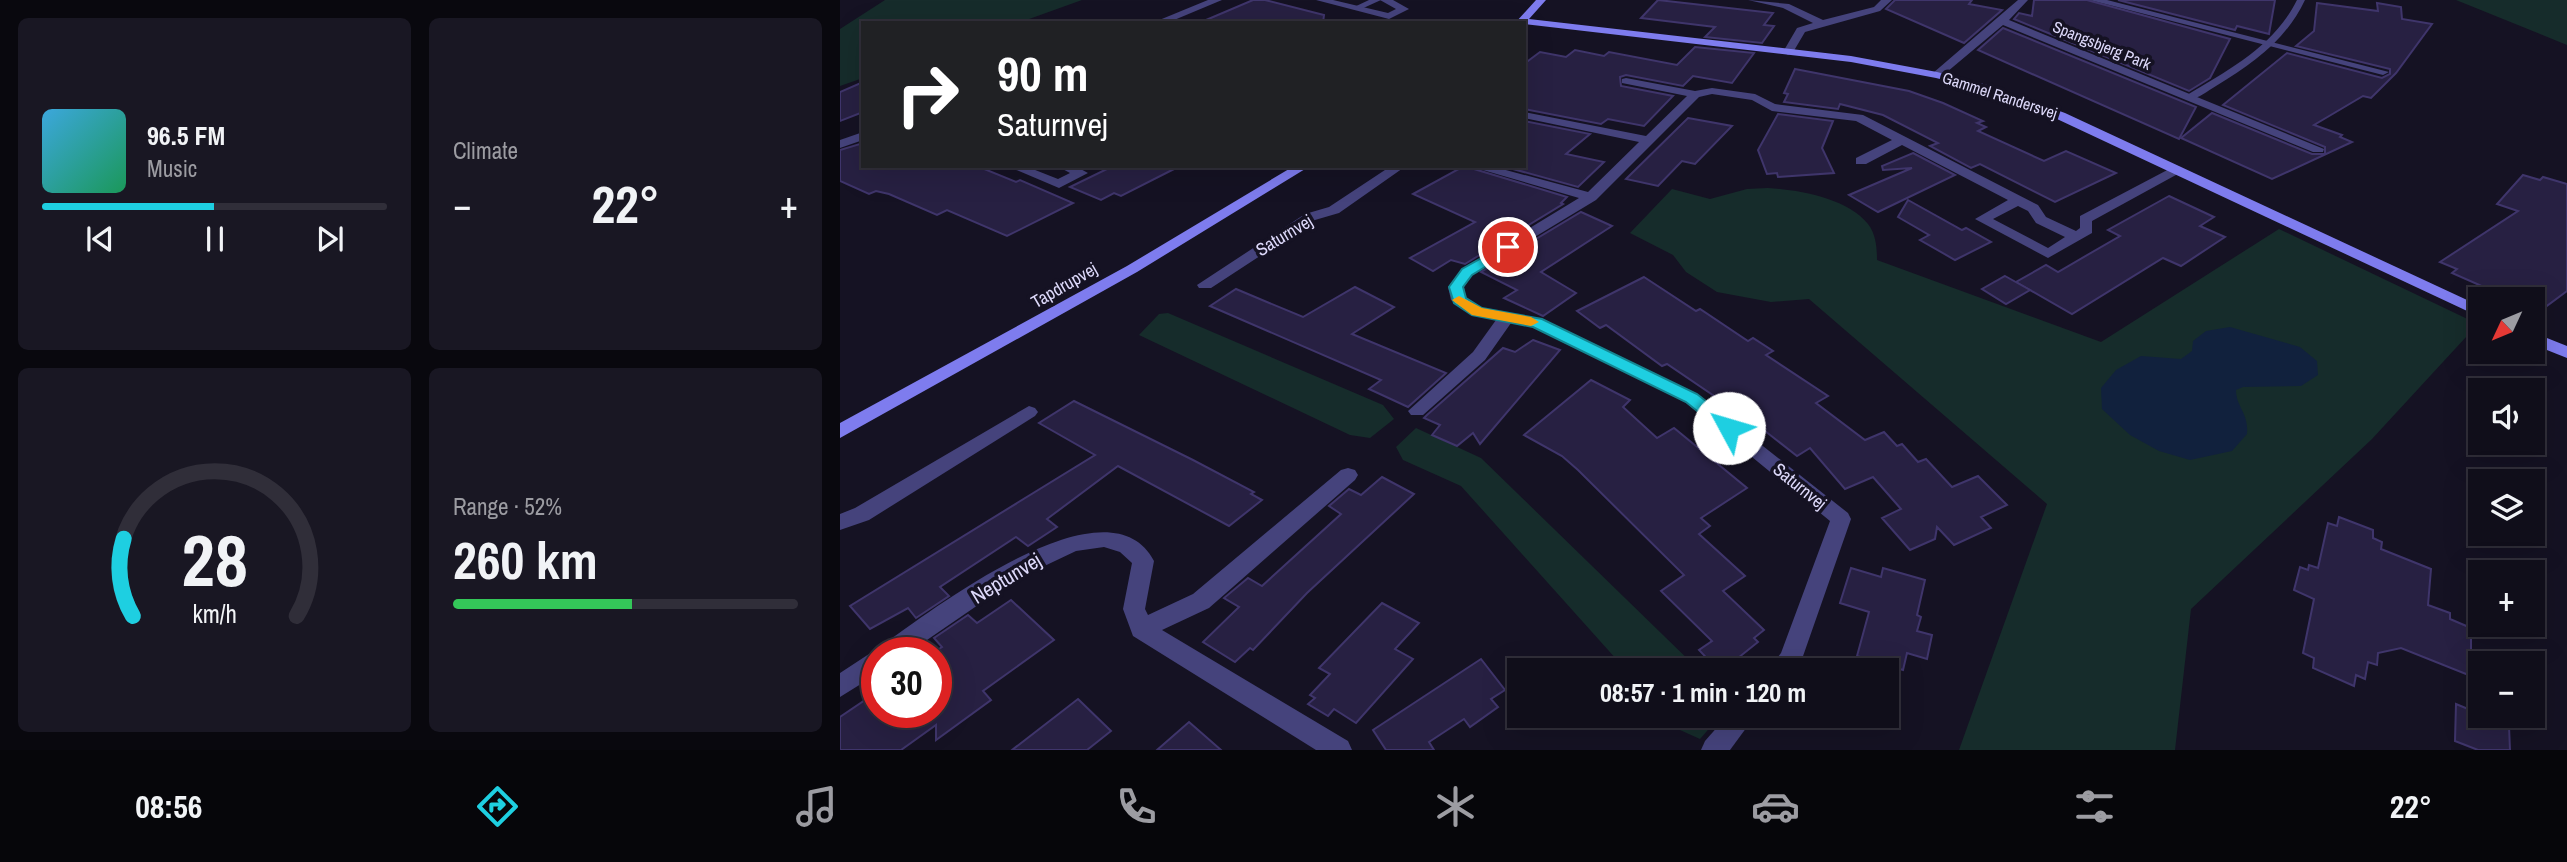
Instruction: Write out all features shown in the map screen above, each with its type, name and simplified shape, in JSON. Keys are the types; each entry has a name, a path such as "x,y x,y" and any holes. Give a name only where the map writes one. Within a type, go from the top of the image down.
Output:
{"street":[{"path":"1162,21 1217,0"},
{"path":"1321,0 1389,16 1404,9 1385,0"},
{"path":"1521,21 1541,0"},
{"path":"1753,0 1786,6 1822,23"},
{"path":"1788,52 1801,30 1877,9 1887,0"},
{"path":"1937,75 2023,0"},
{"path":"2095,0 2383,72"},
{"name":"Spangsbjerg Park","path":"2002,21 2318,149"},
{"name":"Gammel Randersvej","path":"1526,23 1872,62 1937,75 2020,99 2468,306"},
{"path":"1626,81 1695,94 1712,91 1755,97 1772,107 1859,118 2033,208 2041,220 2077,237"},
{"name":"Saturnvej","path":"1695,94 1591,197 1467,272 1456,287 1459,300 1477,312 1537,323 1691,398 1841,519 1790,658"},
{"path":"1526,115 1647,140"},
{"path":"840,144 861,136"},
{"path":"1861,161 1902,140"},
{"path":"1018,168 1059,184 1081,173 1068,168"},
{"name":"Tapdrupvej","path":"840,431 1236,209 1301,168"},
{"name":"Saturnvej","path":"1205,285 1310,217 1334,210 1397,168"},
{"path":"1482,168 1591,197"},
{"path":"2018,200 1982,219 2048,254 2087,230 2085,219 2178,170"},
{"path":"1417,411 1479,356 1507,317"},
{"path":"2545,343 2567,353"},
{"path":"840,522 862,514 1029,412"},
{"path":"1141,629 1201,601 1348,475"},
{"name":"Neptunvej","path":"913,637 1022,564 1073,542 1102,540 1126,544 1143,561 1134,609 1141,629"},
{"path":"1141,629 1339,750"},
{"path":"840,686 861,672"},
{"path":"1714,750 1732,728"}],"lane":[{"path":"1356,8 1377,0"},
{"path":"2191,97 2271,44 2297,11 2301,0"}],"green space":[{"path":"885,0 1082,0 1024,21 861,21 861,79 840,86 840,29"},
{"path":"2456,0 2567,0 2567,45"},
{"path":"1768,188 1808,193 1835,202 1859,215 1871,228 1876,241 1877,260 2101,342 2279,229 2468,319 2468,335 2372,439 2191,609 2175,750 1959,750 2047,504 1809,299 1771,302 1717,292 1686,272 1673,255 1630,233 1672,189 1710,199 1747,189"},
{"path":"1168,313 1383,405 1394,419 1370,438 1350,435 1139,335 1159,314"},
{"path":"1416,428 1481,458 1687,658 1615,658 1461,486 1403,460 1396,447"},
{"path":"1678,728 1710,728 1700,739"}],"water":[{"path":"2230,327 2300,347 2317,361 2318,375 2301,386 2243,387 2236,390 2246,421 2247,434 2232,451 2190,460 2159,451 2130,435 2102,409 2101,388 2116,370 2141,356 2181,359 2192,351 2193,341 2206,331"}],"building":[{"path":"1253,0 1265,0 1324,15 1323,21 1204,21"},
{"path":"1658,0 1773,13 1764,25 1774,26 1762,43 1705,37 1715,27 1641,18"},
{"path":"1895,0 1972,0 1969,4 2002,10 1964,43 1886,9"},
{"path":"2034,0 2087,0 2230,39 2210,78 2189,91 2014,19 2019,13 2032,16"},
{"path":"2118,0 2275,0 2269,34 2237,26 2235,30"},
{"path":"2317,3 2378,11 2377,3 2401,7 2402,19 2432,24 2396,73 2371,98 2363,96 2314,125 2342,135 2340,137 2352,142 2272,179 2181,138 2212,113 2312,154 2325,154 2325,147 2223,105 2287,53 2382,78 2390,74 2390,69 2296,46 2314,31"},
{"path":"2003,28 2196,107 2179,139 1978,50"},
{"path":"1695,47 1754,53 1732,83 1693,76 1683,86 1626,75 1620,77 1621,86 1673,96 1644,126 1608,119 1601,124 1526,109 1526,62 1540,52 1566,57 1575,50 1604,56 1609,52 1677,65"},
{"path":"1795,69 1909,91 1983,121 1977,123 1986,127 1978,131 2044,161 2066,151 2116,173 2055,202 1980,164 1971,168 1930,146 1938,143 1883,115 1840,104 1838,109 1784,102 1788,94 1784,93"},
{"path":"861,83 861,113 840,121 840,92"},
{"path":"1778,114 1833,121 1822,148 1834,173 1778,177 1777,173 1767,174 1758,150"},
{"path":"1688,118 1732,126 1695,164 1682,161 1658,186 1626,179"},
{"path":"1526,121 1590,134 1566,154 1604,162 1578,187 1509,168 1526,168"},
{"path":"861,144 861,168 982,168 1016,182 1020,180 1073,203 1007,236 947,210 937,215 889,194 876,191 869,194 840,181 840,150"},
{"path":"1913,153 1955,175 1878,212 1849,195 1912,168 1883,170 1882,166"},
{"path":"1109,168 1176,168 1121,196 1114,193 1101,200 1070,187"},
{"path":"1460,168 1471,168 1567,197 1561,203 1563,204 1465,264 1451,260 1433,271 1410,258 1475,222 1413,194"},
{"path":"2523,175 2567,184 2567,291 2545,307 2545,287 2484,287 2452,273 2457,269 2440,262 2518,211 2497,204"},
{"path":"2169,196 2214,217 2200,226 2225,237 2181,266 2163,258 2072,314 2016,282 2046,265 2058,272 2120,236 2108,230"},
{"path":"1908,200 1962,230 1966,228 1991,242 1955,260 1920,240 1929,235 1898,217"},
{"path":"1581,212 1612,226 1541,272 1576,293 1543,316 1504,298 1517,290 1481,272"},
{"path":"2005,276 2030,290 2006,304 1982,289"},
{"path":"1644,277 1748,341 1753,338 1773,351 1766,355 1828,396 1816,403 1865,440 1884,432 1897,446 1902,444 1918,462 1926,459 1952,487 1978,476 2007,505 1981,517 1991,528 1954,545 1937,527 1935,539 1910,550 1882,518 1901,509 1873,477 1845,489 1810,448 1797,456 1728,402 1726,404 1667,364 1662,366 1606,325 1600,328 1577,311"},
{"path":"1355,287 1394,307 1352,334 1446,373 1408,407 1369,389 1381,380 1210,306 1236,289 1303,317"},
{"path":"1533,340 1560,350 1480,444 1473,433 1457,446 1432,435 1440,425 1424,418 1427,415 1503,348 1515,352"},
{"path":"1591,380 1630,400 1623,407 1657,438 1674,428 1747,488 1701,518 1710,526 1699,534 1745,576 1723,591 1764,630 1754,638 1758,642 1738,658 1707,658 1699,650 1712,641 1661,591 1684,575 1562,456 1524,435"},
{"path":"1074,401 1254,492 1251,494 1262,500 1229,526 1118,466 1047,519 1057,527 1028,546 1016,537 940,587 949,596 916,618 908,608 870,629 850,606 1095,455 1039,423"},
{"path":"1382,477 1414,494 1307,593 1253,650 1250,648 1235,662 1203,642 1239,607 1224,598 1248,578 1262,586 1341,514 1329,506 1349,489 1361,495"},
{"path":"2339,517 2373,530 2373,538 2382,542 2381,549 2431,569 2428,605 2450,613 2450,619 2468,627 2471,651 2468,651 2468,675 2401,648 2378,653 2377,665 2368,662 2365,679 2356,675 2354,686 2313,668 2314,658 2303,653 2314,599 2294,590 2300,567 2308,570 2309,565 2318,568 2328,523 2337,526"},
{"path":"1851,568 1881,577 1883,568 1925,580 1917,615 1921,617 1917,631 1932,635 1927,659 1907,653 1903,670 1899,669 1899,658 1857,656 1869,612 1840,603"},
{"path":"1011,600 1054,640 983,691 991,700 936,740 936,728 952,728 952,637 935,637 968,615 977,623"},
{"path":"1382,603 1419,623 1395,649 1413,659 1356,723 1334,709 1328,716 1308,704 1315,698 1310,695 1330,674 1319,668"},
{"path":"1481,659 1505,690 1491,699 1498,707 1470,727 1464,719 1429,742 1434,750 1386,750 1373,730"},
{"path":"1078,699 1111,731 1087,750 1012,750"},
{"path":"861,703 861,728 932,728 901,750 840,750 840,717"},
{"path":"2456,704 2468,709 2468,728 2509,728 2510,750 2478,750 2455,741"},
{"path":"1189,722 1221,750 1157,750"}],"slow traffic":[{"path":"1459,300 1477,312 1531,322"}],"route":[{"path":"1508,247 1467,272 1456,287 1459,300 1477,312 1537,323 1691,398 1729,428"}]}
